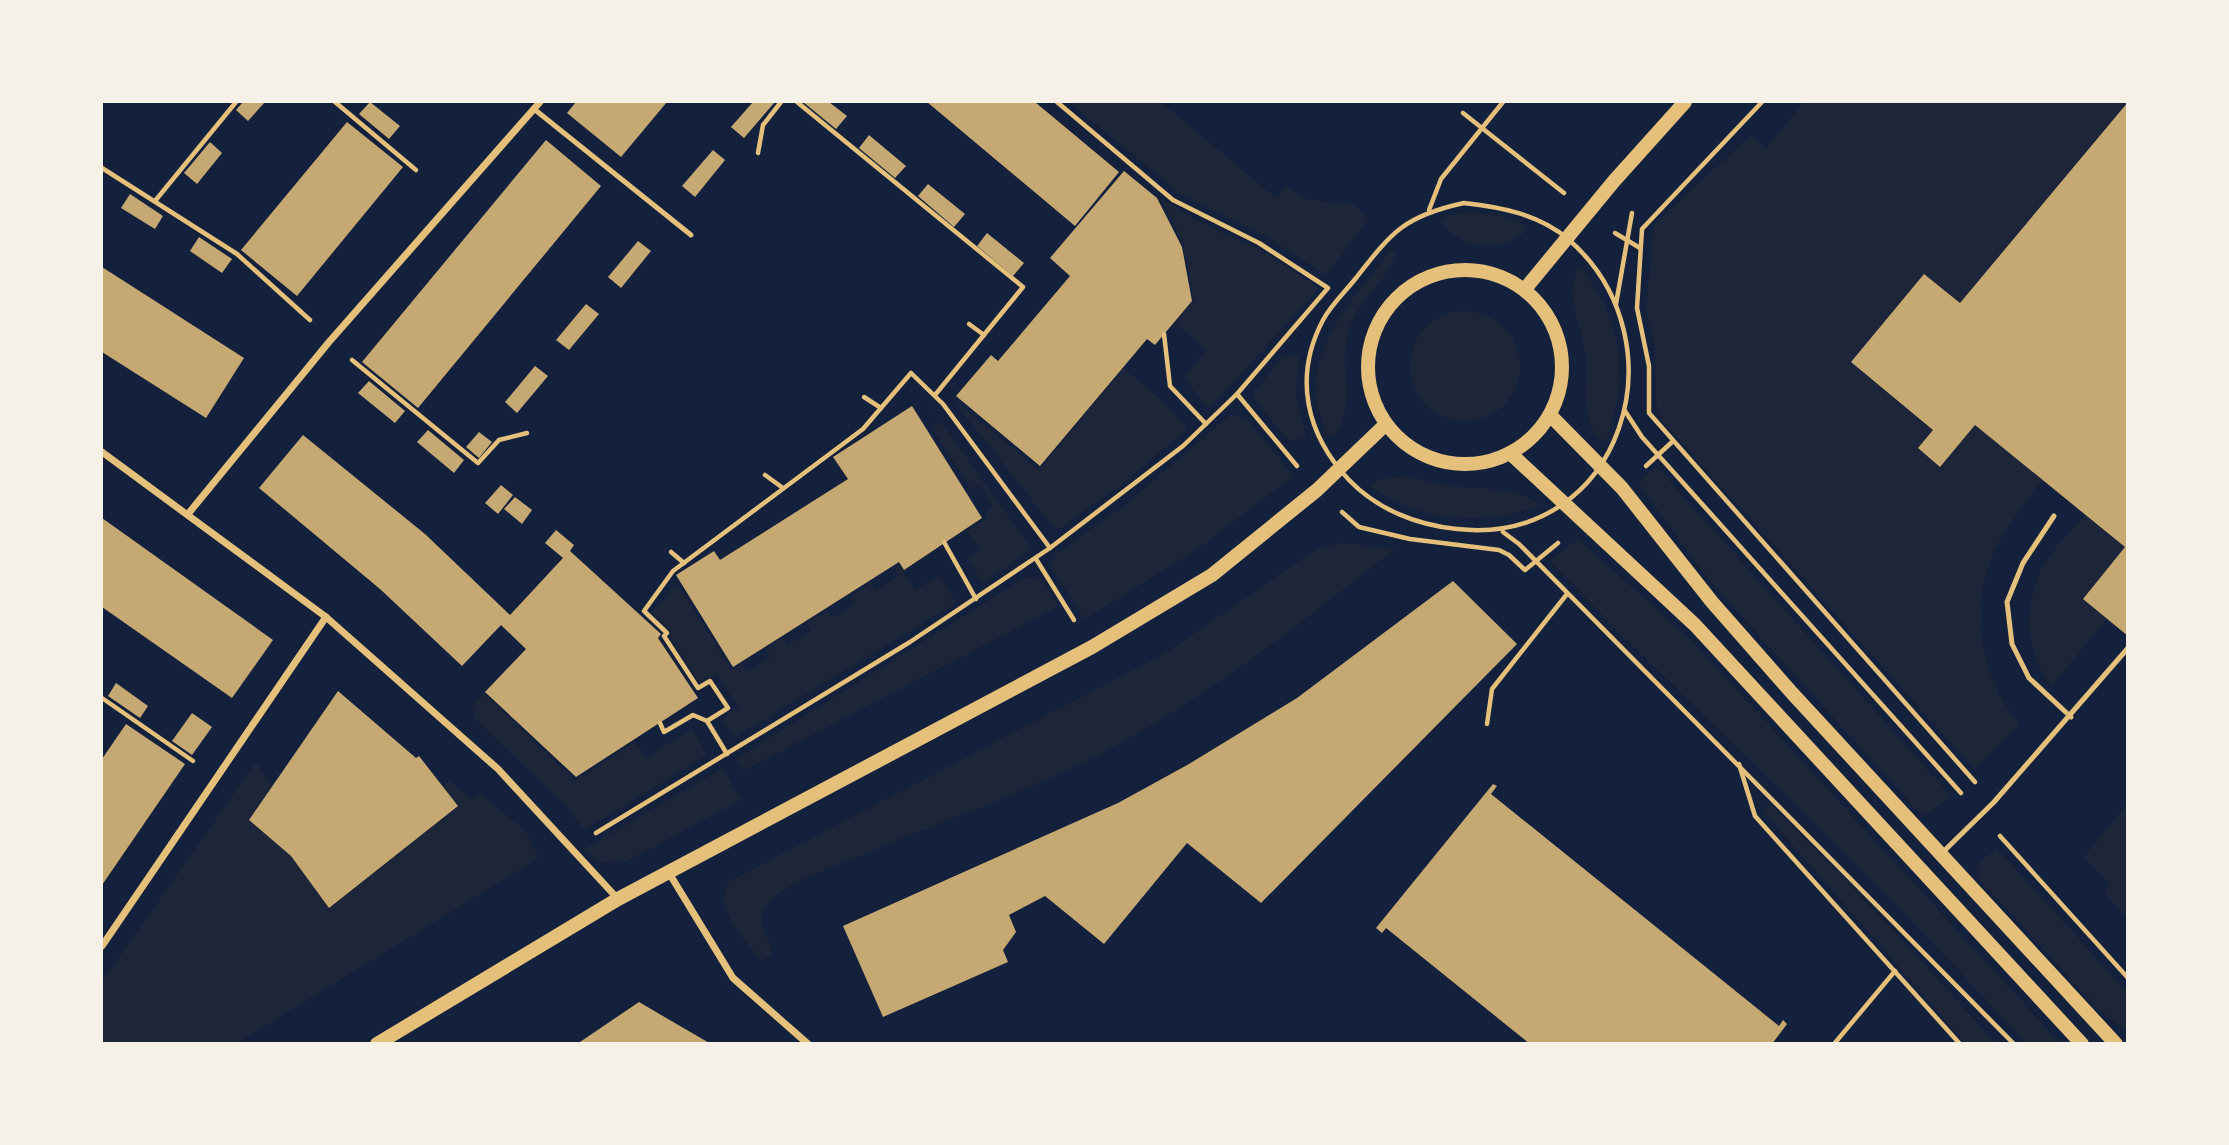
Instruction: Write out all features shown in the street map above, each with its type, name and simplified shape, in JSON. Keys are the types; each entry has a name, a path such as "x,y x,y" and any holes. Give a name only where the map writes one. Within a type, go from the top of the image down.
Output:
{"main road":[{"path":"1525,289 1588,212 1685,102"},
{"path":"1474,269 1501,276 1525,289 1544,309 1557,334 1562,361 1560,389 1550,415 1533,437 1510,453 1484,463 1456,464 1429,458 1405,444 1386,424 1372,400 1367,372 1369,345 1380,319 1397,297 1419,280 1446,271 1474,269"},
{"path":"1550,415 1601,464 1712,602 2116,1044"},
{"path":"377,1044 618,899 1092,647 1212,575 1317,490 1386,424"},
{"path":"1510,453 1695,625 2082,1044"}],"street":[{"path":"188,514 329,342 540,102"},
{"path":"102,452 326,617 498,769 618,899"},
{"path":"102,946 326,617"},
{"path":"668,872 733,978 808,1044"}],"lane":[{"path":"534,110 691,235"},
{"path":"2054,516 2023,563 2007,602 2011,644 2029,678 2071,717"},
{"path":"1941,854 1994,802 2071,717 2127,648"}],"path":[{"path":"155,201 236,102"},
{"path":"335,102 416,170"},
{"path":"758,153 764,125 781,102"},
{"path":"797,102 1023,287 935,395"},
{"path":"570,848 976,599 1050,548 1163,461 1206,424 1237,394 1328,288 1259,243 1173,200 1057,102"},
{"path":"1429,211 1441,179 1503,102"},
{"path":"1762,102 1642,229 1637,308 1648,366 1648,413 1994,802"},
{"path":"1463,113 1483,126 1627,243 1640,248"},
{"path":"102,168 237,254 301,309 329,342 478,463 499,440 527,433"},
{"path":"1464,203 1502,207 1538,221 1567,238 1612,293 1629,348 1630,381 1625,411 1601,464 1588,483 1566,503 1503,531 1434,527 1394,513 1365,497 1320,444 1309,416 1307,382 1310,350 1324,319 1387,238 1429,211 1464,203"},
{"path":"969,324 984,335"},
{"path":"1164,334 1170,386 1206,424"},
{"path":"707,721 728,708 710,681 698,688 664,636 667,633 643,611 673,571 863,429 911,373 935,395 1050,548"},
{"path":"1237,394 1317,490 1359,527 1410,539 1499,550 1509,555 1525,570 1584,520"},
{"path":"864,397 881,408"},
{"path":"1625,411 1659,455 2127,978"},
{"path":"1622,488 1672,442"},
{"path":"765,475 783,488"},
{"path":"1503,531 1537,561 2014,1044"},
{"path":"944,542 976,599"},
{"path":"671,552 684,563"},
{"path":"1035,559 1092,647"},
{"path":"1487,723 1492,689 1567,594"},
{"path":"102,698 216,778"},
{"path":"660,723 664,732 692,715 707,721 727,754"},
{"path":"1738,763 1755,816 1959,1044"},
{"path":"1834,1044 1895,971"}],"shaded area":[{"path":"1069,102 1161,102 1276,198 1286,186 1306,199 1353,204 1369,219 1326,275 1266,236 1181,194"},
{"path":"1804,102 2127,102 1960,303 1924,275 1851,362 1933,430 1918,448 1940,466 1975,425 2042,480 2002,537 1985,577 1982,599 1983,644 1988,667 1996,688 2020,724 1974,769 1657,415 1655,349 1646,310 1654,225 1751,135 1766,148"},
{"path":"1160,197 1194,219 1271,256 1319,288 1209,409 1184,378 1206,350 1175,323 1194,299 1183,244"},
{"path":"1455,214 1502,216 1527,226 1528,229 1505,243 1481,246 1458,237 1439,219"},
{"path":"1392,249 1396,254 1391,265 1351,324 1345,350 1344,414 1333,437 1329,437 1318,410 1316,384 1320,359 1343,313"},
{"path":"1579,267 1592,282 1607,311 1618,347 1617,402 1607,439 1602,442 1590,424 1587,413 1586,358 1573,290"},
{"path":"1465,311 1486,315 1504,327 1516,345 1520,366 1516,387 1504,405 1486,417 1465,421 1444,417 1426,405 1414,387 1410,366 1414,345 1426,327 1444,315"},
{"path":"1299,355 1296,397 1306,437 1295,441 1285,436 1255,400 1254,393 1281,359"},
{"path":"1123,368 1164,402 1187,429 1117,488 1056,531 950,396 1039,470"},
{"path":"925,400 1032,549 982,583 967,558 980,549 967,531 988,518 986,512 993,507 979,485 971,489 932,428 939,423"},
{"path":"1238,415 1247,419 1293,476 1199,548 1085,619 1053,570 1052,562 1056,554 1124,506 1229,416"},
{"path":"1656,466 1951,796 1925,816 1919,812 1707,578 1638,483"},
{"path":"1407,477 1450,486 1508,492 1541,505 1496,517 1452,518 1409,507 1369,485 1385,478"},
{"path":"2086,515 2125,547 2083,599 2107,619 2051,687 2035,657 2031,641 2030,608 2033,591 2051,554"},
{"path":"1578,539 1693,642 2060,1043 2025,1043 1910,919 1550,561"},
{"path":"1342,543 1395,549 1256,656 1184,705 1108,750 1051,778 794,884 773,898 762,913 761,920 772,955 761,961 733,924 725,903 724,892 728,882 1169,651 1308,555 1321,547"},
{"path":"899,565 915,590 940,575 956,603 734,738 722,719 739,707 716,674 699,683 669,636 672,632 652,613 677,583 732,670 742,665 747,671 770,657 766,649 783,638 788,645 811,631 806,624 827,611 832,618 855,604 851,596 871,583 876,590 899,576 895,568"},
{"path":"1032,576 1042,580 1059,606 743,771 736,759 1024,578"},
{"path":"484,693 575,781 635,742 646,758 692,729 707,755 584,830 570,810 473,717 473,705"},
{"path":"256,762 272,786 249,820 291,856 329,907 458,807 443,787 449,780 471,800 481,793 527,833 539,858 237,1043 102,1044 102,982"},
{"path":"723,768 741,800 625,862 600,863 582,850"},
{"path":"1770,803 1897,934 1996,1043 1965,1043 1763,811"},
{"path":"2127,804 2127,918 2104,892 2110,883 2084,857"},
{"path":"1997,848 2127,992 2127,1031 2101,1012 1977,877 1977,865"}],"building":[{"path":"243,102 265,102 248,121 236,110"},
{"path":"370,102 400,126 389,139 359,114"},
{"path":"576,102 667,102 621,157 567,113"},
{"path":"753,102 775,102 744,138 731,127"},
{"path":"803,102 829,102 847,116 836,129"},
{"path":"927,102 1035,102 1119,172 1075,226"},
{"path":"2128,102 2128,636 2083,599 2125,547 1975,425 1940,467 1918,448 1933,430 1851,362 1924,274 1960,303"},
{"path":"347,122 403,167 297,296 241,250"},
{"path":"869,135 906,166 895,178 859,148"},
{"path":"546,140 601,186 418,408 362,362"},
{"path":"210,142 222,153 197,184 184,173"},
{"path":"713,150 725,160 695,197 682,186"},
{"path":"1124,171 1157,198 1182,247 1192,301 1155,345 1147,339 1040,466 956,396 991,355 998,361 1070,276 1050,258"},
{"path":"928,184 965,214 954,227 918,196"},
{"path":"130,194 163,216 155,229 121,208"},
{"path":"987,233 1024,263 1013,276 977,246"},
{"path":"199,237 232,259 222,273 190,251"},
{"path":"638,241 651,251 621,288 608,277"},
{"path":"102,267 244,358 206,418 102,352"},
{"path":"586,304 599,314 569,350 556,340"},
{"path":"535,366 548,376 517,413 505,402"},
{"path":"369,381 405,411 395,423 358,393"},
{"path":"912,406 982,518 904,570 899,562 733,667 676,575 714,551 720,560 848,479 833,457"},
{"path":"428,430 464,460 454,473 417,442"},
{"path":"479,432 492,442 479,458 466,447"},
{"path":"303,435 425,534 510,615 563,558 545,543 556,530 574,545 570,551 661,634 658,638 698,698 576,777 485,692 526,649 501,625 462,666 380,589 259,488"},
{"path":"501,485 513,495 498,514 485,503"},
{"path":"515,497 532,510 522,524 504,509"},
{"path":"102,518 273,640 232,698 102,607"},
{"path":"1453,581 1517,644 1261,903 1187,843 1104,944 1045,896 1009,915 1016,932 1003,950 1008,962 883,1017 843,926 1118,803 1189,764 1297,698"},
{"path":"116,683 148,706 140,718 108,696"},
{"path":"338,691 416,758 419,756 458,806 329,908 291,856 249,820"},
{"path":"192,713 212,727 192,755 172,741"},
{"path":"126,724 185,764 102,885 102,759"},
{"path":"1493,784 1497,786 1491,794 1779,1026 1783,1020 1787,1024 1772,1044 1530,1044 1386,928 1382,933 1376,928"},
{"path":"639,1002 668,1019 711,1044 577,1044"}]}
